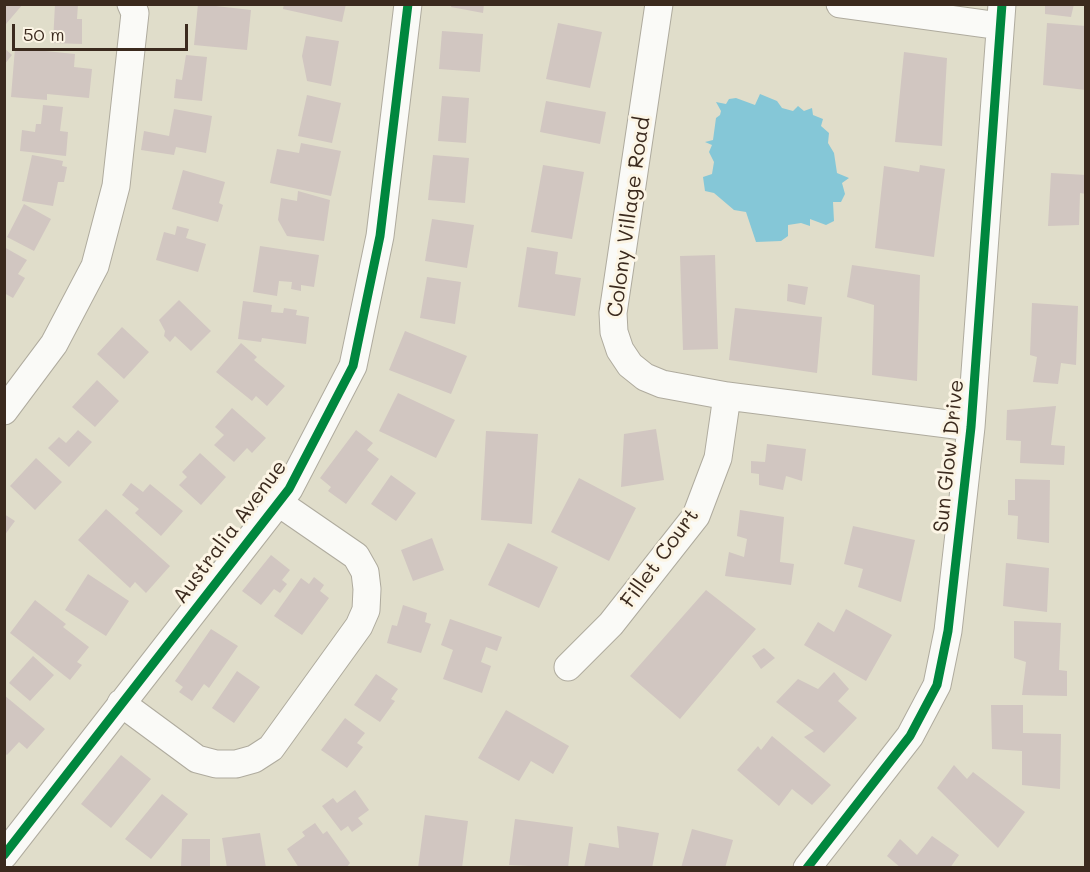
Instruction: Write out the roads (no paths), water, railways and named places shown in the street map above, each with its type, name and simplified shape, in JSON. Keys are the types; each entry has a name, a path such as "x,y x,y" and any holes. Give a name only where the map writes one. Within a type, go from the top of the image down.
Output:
{"street":[{"path":"4,411 54,345 95,266 116,186 135,13 131,4"},
{"name":"Australia Avenue","path":"4,855 289,489 353,366 380,236 408,4"},
{"name":"Colony Village Road","path":"659,4 613,314 614,332 620,350 630,365 645,377 662,384 727,396 971,427"},
{"path":"840,4 1001,15"},
{"name":"Sun Glow Drive","path":"807,867 910,736 937,685 948,631 971,427 1001,15"},
{"name":"Fillet Court","path":"568,667 611,624 696,516 718,458 727,396"},
{"path":"121,704 197,759 216,764 236,764 254,759 271,748 359,626 366,610 367,590 365,572 356,556 279,503"}],"water":[{"path":"760,94 777,101 782,108 793,111 798,106 804,111 812,108 813,115 823,119 821,126 829,133 828,143 834,153 837,173 849,178 842,183 845,194 841,202 833,202 834,221 826,225 810,219 810,226 801,223 788,225 788,236 781,241 756,242 746,212 734,210 714,193 705,191 703,177 712,174 714,162 709,152 712,145 705,142 713,140 716,118 720,115 721,111 716,102 726,104 729,99 736,98 755,105"}]}
